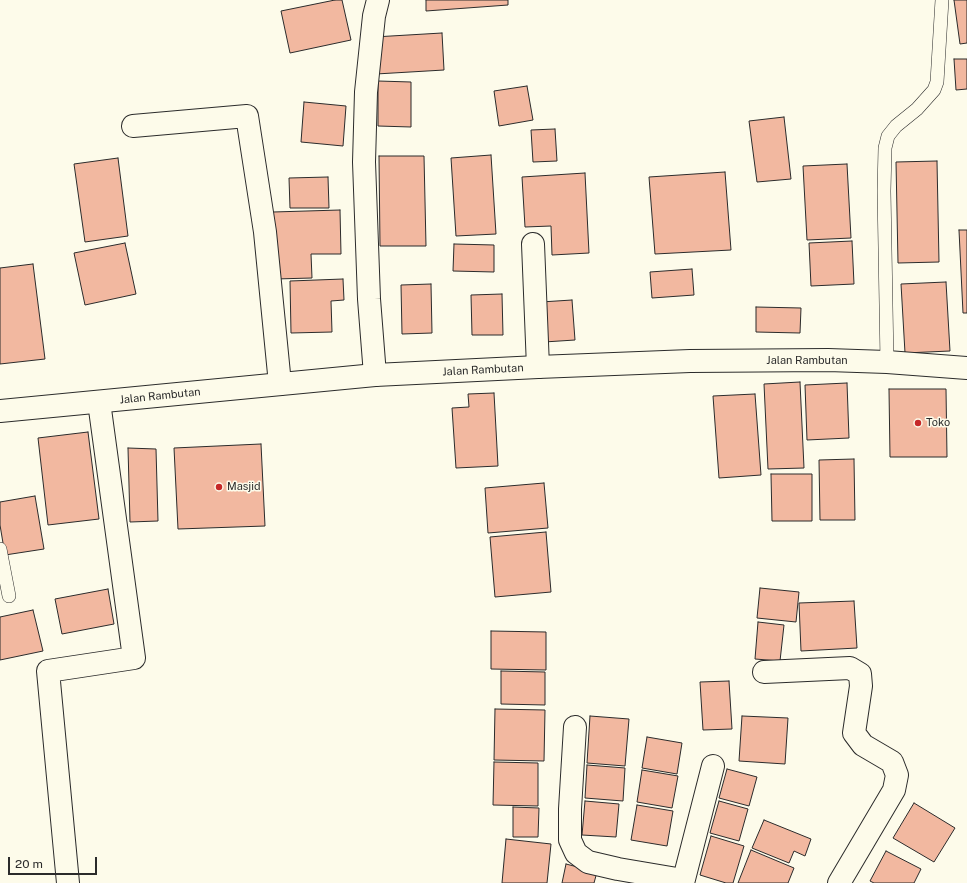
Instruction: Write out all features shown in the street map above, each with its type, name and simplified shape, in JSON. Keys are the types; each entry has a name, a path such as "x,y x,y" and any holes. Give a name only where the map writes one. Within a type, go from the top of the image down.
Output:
{"street":[{"path":"375,375 369,299 364,162 366,92 374,16 378,0"},
{"path":"133,126 247,116 265,232 280,384"},
{"path":"533,244 538,367"},
{"name":"Jalan Rambutan","path":"0,411 375,375 538,367 690,361 828,360 887,362 967,368"},
{"path":"68,883 48,671 134,658 99,402"},
{"path":"764,672 850,668 860,674 861,686 854,733 862,746 892,762 897,775 894,790 838,883"},
{"path":"575,727 570,809 570,840 576,853 588,862 683,882 713,766"}],"lane":[{"path":"887,362 884,191 885,148 888,136 896,126 917,109 934,90 937,82 942,0"},
{"path":"0,549 9,596"}],"building":[{"path":"335,0 342,0 351,40 290,53 281,11"},
{"path":"426,0 508,0 508,5 426,11"},
{"path":"954,0 967,0 967,43 960,44"},
{"path":"442,33 444,70 376,74 374,37"},
{"path":"954,59 967,59 967,89 956,90"},
{"path":"378,81 411,82 411,127 378,126"},
{"path":"527,86 533,120 499,126 494,91"},
{"path":"304,102 346,106 343,146 301,142"},
{"path":"784,117 791,179 757,182 749,121"},
{"path":"555,129 557,161 533,162 531,130"},
{"path":"491,155 496,234 456,236 451,158"},
{"path":"379,156 424,156 426,246 380,246"},
{"path":"118,158 128,236 85,242 74,164"},
{"path":"937,161 939,262 898,263 896,162"},
{"path":"847,164 851,238 807,240 803,166"},
{"path":"725,172 731,250 655,254 649,177"},
{"path":"585,173 589,253 552,255 551,226 525,227 522,177"},
{"path":"328,177 329,208 290,208 289,178"},
{"path":"340,210 341,254 311,254 312,278 275,279 273,212"},
{"path":"959,230 967,230 967,313 963,313"},
{"path":"852,241 854,284 811,286 809,243"},
{"path":"125,243 136,294 85,305 74,253"},
{"path":"454,244 494,245 494,272 453,271"},
{"path":"33,264 45,359 0,364 0,268"},
{"path":"692,269 694,295 652,298 650,272"},
{"path":"343,279 344,300 331,301 332,332 291,333 290,281"},
{"path":"946,282 950,351 905,353 901,284"},
{"path":"431,284 432,333 402,334 401,285"},
{"path":"502,294 503,335 472,335 471,295"},
{"path":"572,300 575,340 544,342 541,302"},
{"path":"756,307 801,308 800,333 756,332"},
{"path":"800,382 804,468 768,469 764,384"},
{"path":"847,383 849,438 807,440 805,385"},
{"name":"Toko","path":"889,389 946,389 947,457 890,457"},
{"path":"494,393 498,466 456,468 452,408 469,407 468,394"},
{"path":"755,394 761,475 719,478 713,396"},
{"path":"88,432 99,519 48,525 38,438"},
{"name":"Masjid","path":"261,444 265,526 178,529 174,448"},
{"path":"128,448 156,449 158,521 130,522"},
{"path":"854,459 855,520 820,520 819,460"},
{"path":"771,474 812,474 812,521 772,521"},
{"path":"544,483 548,528 488,533 485,488"},
{"path":"35,496 44,549 5,555 0,525 0,502"},
{"path":"546,532 551,592 495,597 490,537"},
{"path":"760,588 799,592 796,622 757,618"},
{"path":"108,589 114,624 62,634 55,599"},
{"path":"854,601 857,648 801,651 799,603"},
{"path":"33,610 43,651 0,660 0,617"},
{"path":"758,622 784,625 780,661 755,659"},
{"path":"491,631 546,632 546,670 491,669"},
{"path":"501,671 545,672 545,705 501,704"},
{"path":"729,681 732,729 703,730 700,682"},
{"path":"495,709 545,710 544,761 494,760"},
{"path":"590,716 629,719 625,766 587,763"},
{"path":"742,716 788,718 785,764 739,761"},
{"path":"647,737 682,743 677,774 642,768"},
{"path":"494,762 538,763 538,806 493,805"},
{"path":"587,765 625,768 623,801 585,798"},
{"path":"727,769 757,777 749,806 719,798"},
{"path":"642,770 678,776 672,808 637,802"},
{"path":"585,801 619,804 616,837 582,835"},
{"path":"719,801 748,809 739,841 710,833"},
{"path":"914,803 955,828 934,862 893,838"},
{"path":"637,805 673,811 667,846 631,840"},
{"path":"513,807 539,808 538,837 513,837"},
{"path":"764,820 811,839 805,856 794,851 789,863 752,848"},
{"path":"711,836 744,846 733,883 726,883 700,875"},
{"path":"506,839 551,844 547,883 502,883"},
{"path":"751,850 794,868 788,883 738,883"},
{"path":"886,851 921,869 914,883 874,883 870,881"},
{"path":"566,864 597,872 594,883 562,883"}],"place":[{"name":"Toko","path":"918,423"},
{"name":"Masjid","path":"219,487"}]}
